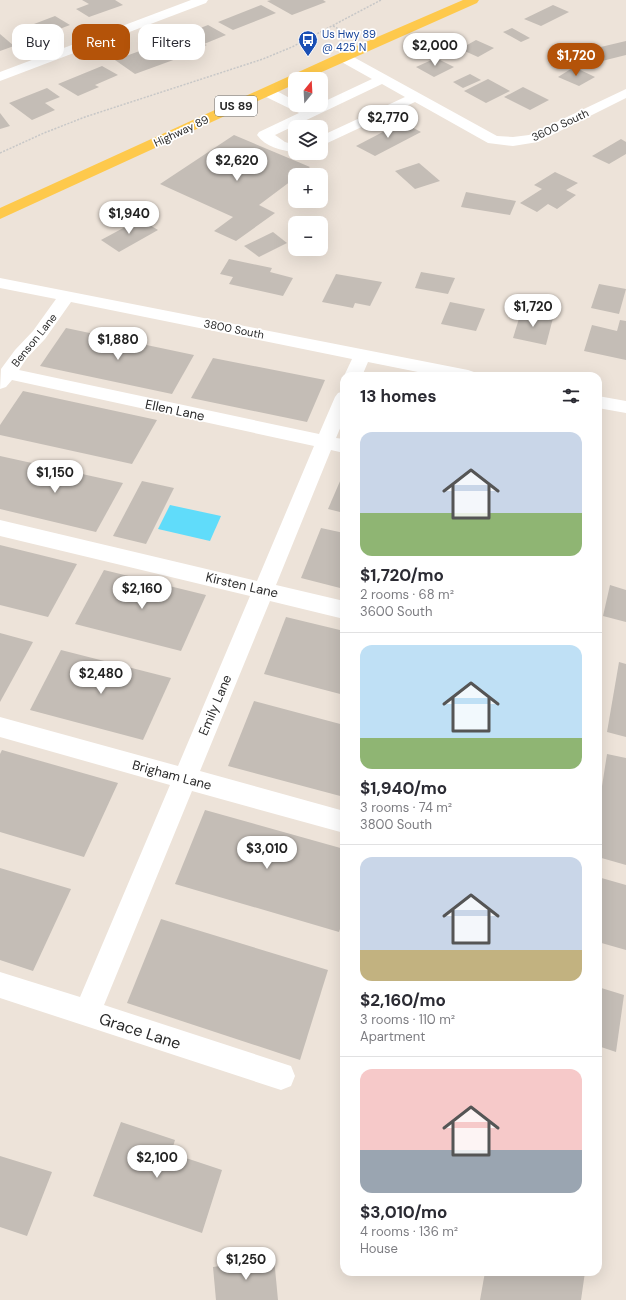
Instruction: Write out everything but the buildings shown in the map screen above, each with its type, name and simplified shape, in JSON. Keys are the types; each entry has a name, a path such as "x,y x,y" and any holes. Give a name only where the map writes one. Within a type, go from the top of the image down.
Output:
{"main road":[{"name":"Highway 89","path":"0,214 343,57 473,0"}],"street":[{"path":"0,77 202,0"},
{"name":"3600 South","path":"343,57 493,140 517,142 539,137 626,93"},
{"path":"297,120 383,79"},
{"path":"267,92 310,114"},
{"path":"328,139 415,97"},
{"path":"288,124 264,135 280,145 288,147"},
{"name":"3800 South","path":"0,283 448,372"},
{"name":"Benson Lane","path":"3,378 21,354 39,335 67,296"},
{"path":"355,372 362,355"},
{"name":"Ellen Lane","path":"3,378 335,444"},
{"path":"602,403 626,408"},
{"name":"Emily Lane","path":"87,1013 263,590 335,444 340,418"},
{"name":"Kirsten Lane","path":"0,528 340,609"},
{"name":"Brigham Lane","path":"0,727 340,821"},
{"name":"Grace Lane","path":"0,985 281,1076"}],"path":[{"path":"0,152 44,132 85,116 263,59 292,47 381,0"},
{"path":"332,26 346,33"}],"water":[{"path":"170,505 221,516 210,541 158,529"}],"place":[{"name":"Us Hwy 89 @ 425 N","path":"308,57"}]}
